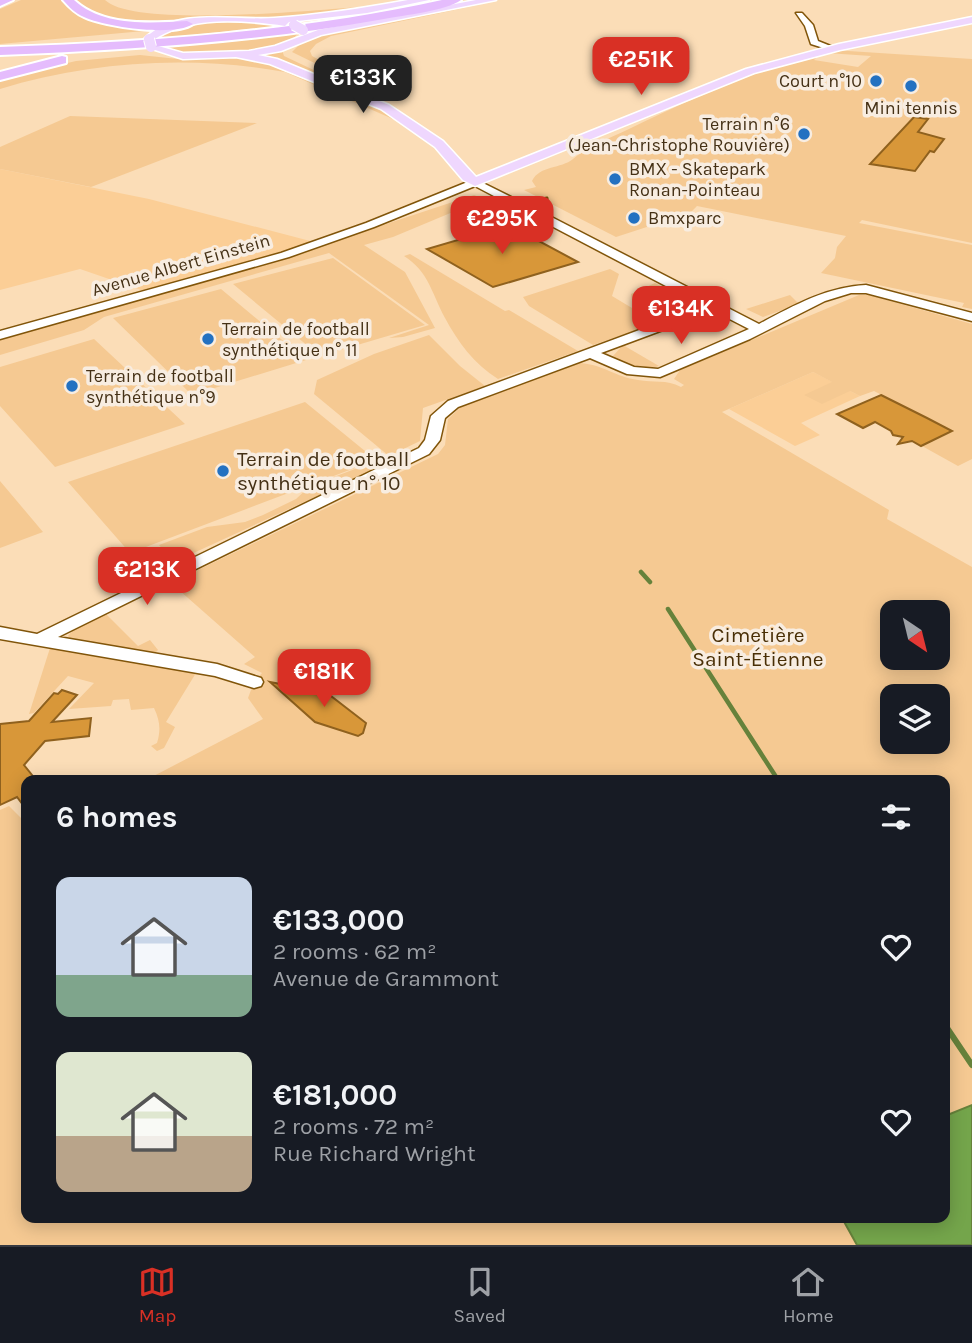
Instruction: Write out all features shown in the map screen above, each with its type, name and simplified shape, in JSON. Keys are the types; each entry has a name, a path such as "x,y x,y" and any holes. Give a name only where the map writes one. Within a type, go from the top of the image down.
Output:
{"highway":[{"path":"0,3 8,0"},
{"path":"68,0 82,12 107,20 142,25 187,24"},
{"path":"0,50 154,41 246,32 363,16 432,0"},
{"path":"0,50 140,45 239,36 368,18 456,0"},
{"path":"0,50 161,31"},
{"path":"0,50 104,54 166,53"},
{"path":"0,76 53,62 104,54"}],"main road":[{"path":"349,12 405,0"},
{"path":"290,45 239,55 193,56 166,53 150,43 161,31 187,24 226,20 274,21 424,0"},
{"path":"360,24 463,0"},
{"path":"274,21 300,31 360,24 491,0"},
{"path":"300,31 287,54 392,105 449,143 478,179 750,71 830,48 972,20"},
{"path":"239,55 273,61 385,107 423,127"}],"street":[{"path":"799,15 809,25 815,43 830,48"},
{"path":"812,35 825,35"},
{"path":"478,179 532,203 764,327"},
{"name":"Avenue Albert Einstein","path":"0,335 263,261 430,206 478,179"},
{"path":"508,212 532,203"},
{"path":"532,203 713,307 764,327"},
{"path":"591,353 622,370 660,373 811,304 852,289 866,289 972,317"},
{"path":"40,639 420,454 430,447 438,416 453,404 713,307"},
{"path":"0,633 217,670 254,682"}],"shaded area":[{"path":"0,169 149,199 314,242 144,291 80,269 0,290"},
{"path":"813,372 860,396 801,423 820,435 795,446 729,409"},
{"path":"972,1105 972,1245 857,1245 845,1223 950,1223 950,1114"}],"green space":[{"path":"21,0 62,0 78,13 155,30 0,44 0,9"},
{"path":"74,0 105,0 123,9 152,14 190,15 275,13 373,6 282,19 236,18 147,23 103,18 86,11"},
{"path":"483,4 331,36 316,44 310,51 312,56 342,72 335,73 292,52 300,44 316,36"},
{"path":"238,21 288,25 154,39 184,27"},
{"path":"298,32 292,39 280,45 246,52 182,54 155,45"},
{"path":"282,50 284,56 390,106 416,123 397,112 253,55"},
{"path":"833,50 972,59 972,243 862,220 859,223 972,245 972,309 962,307 964,303 821,273 835,258 837,247 846,236 697,206 690,213 616,237 524,190 536,187 532,181 540,172 568,162 600,142 742,79 813,55 816,58 814,60 858,67 871,56 827,53"},
{"path":"140,55 178,59 247,58 271,64 390,113 409,126 285,72 250,67 178,63 105,67 69,72 0,89 0,79 76,61"},
{"path":"70,116 257,123 91,187 0,169 0,147"},
{"path":"474,195 484,199 393,237 364,245 405,272 435,328 389,338 429,325 329,253 104,317 84,330 0,355 0,339 286,257"},
{"path":"410,254 578,351 498,379 481,367 461,344 429,283 419,269 404,256"},
{"path":"333,258 425,325 320,356 233,284"},
{"path":"610,269 619,274 612,296 657,323 593,345 529,306 523,297"},
{"path":"655,283 700,307 666,318 632,300 631,294"},
{"name":"Terrain de football synthétique n° 11","path":"221,289 306,360 192,395 113,318"},
{"path":"790,295 799,304 763,317 746,309"},
{"name":"Cimetière Saint-Étienne","path":"859,295 869,295 972,324 972,459 958,466 922,446 951,431 874,391 860,396 850,391 822,404 804,395 832,382 813,372 722,412 889,510 887,519 972,567 972,1245 0,1245 0,810 9,806 21,818 21,1223 950,1223 950,775 156,775 263,719 248,698 254,682 262,673 244,664 255,657 171,583 438,454 445,445 448,419 461,407 580,363 644,381 665,382 681,387 684,385 674,379 680,370"},
{"path":"429,335 485,386 423,408 420,441 389,456 314,394 317,380 374,354"},
{"name":"Terrain de football synthétique n°9","path":"94,339 185,424 55,467 0,406 0,367"},
{"path":"623,345 659,366 641,369 623,364 613,356"},
{"name":"Terrain de football synthétique n° 10","path":"305,402 376,460 130,553 68,482"},
{"path":"376,461 382,466 174,562 159,545 207,527 245,522 296,499 310,486"},
{"path":"0,481 43,532 0,548"},
{"path":"105,613 138,646 150,640 158,650 153,655 72,641 68,636 74,629"},
{"path":"50,648 196,673 166,722 175,727 164,748 157,751 151,746 157,743 159,734 159,721 154,708 131,710 129,699 113,700 111,706 69,709 94,683 68,676 34,713 29,714"}],"building":[{"path":"914,117 928,119 918,132 944,139 934,152 930,151 915,171 870,164"},
{"path":"509,225 578,262 493,287 427,249"},
{"path":"881,395 952,431 921,446 912,441 898,444 903,437 893,435 875,422 863,428 837,414"},
{"path":"270,682 327,693 366,723 363,733 358,736 315,722"},
{"path":"62,690 77,695 52,722 91,718 89,736 45,741 24,765 32,775 21,775 21,802 17,797 0,805 0,724 29,721 54,693 58,694"}],"waterway":[{"path":"641,572 650,582"},
{"path":"668,609 775,775"},
{"path":"950,1032 972,1065"}],"place":[{"name":"Court n°10","path":"876,81"},
{"name":"Mini tennis","path":"911,86"},
{"name":"Terrain n°6 (Jean-Christophe Rouvière)","path":"804,134"},
{"name":"BMX - Skatepark Ronan-Pointeau","path":"615,179"},
{"name":"Bmxparc","path":"634,218"},
{"name":"Terrain de football synthétique n° 11","path":"208,339"},
{"name":"Terrain de football synthétique n°9","path":"72,386"},
{"name":"Terrain de football synthétique n° 10","path":"223,471"}]}
